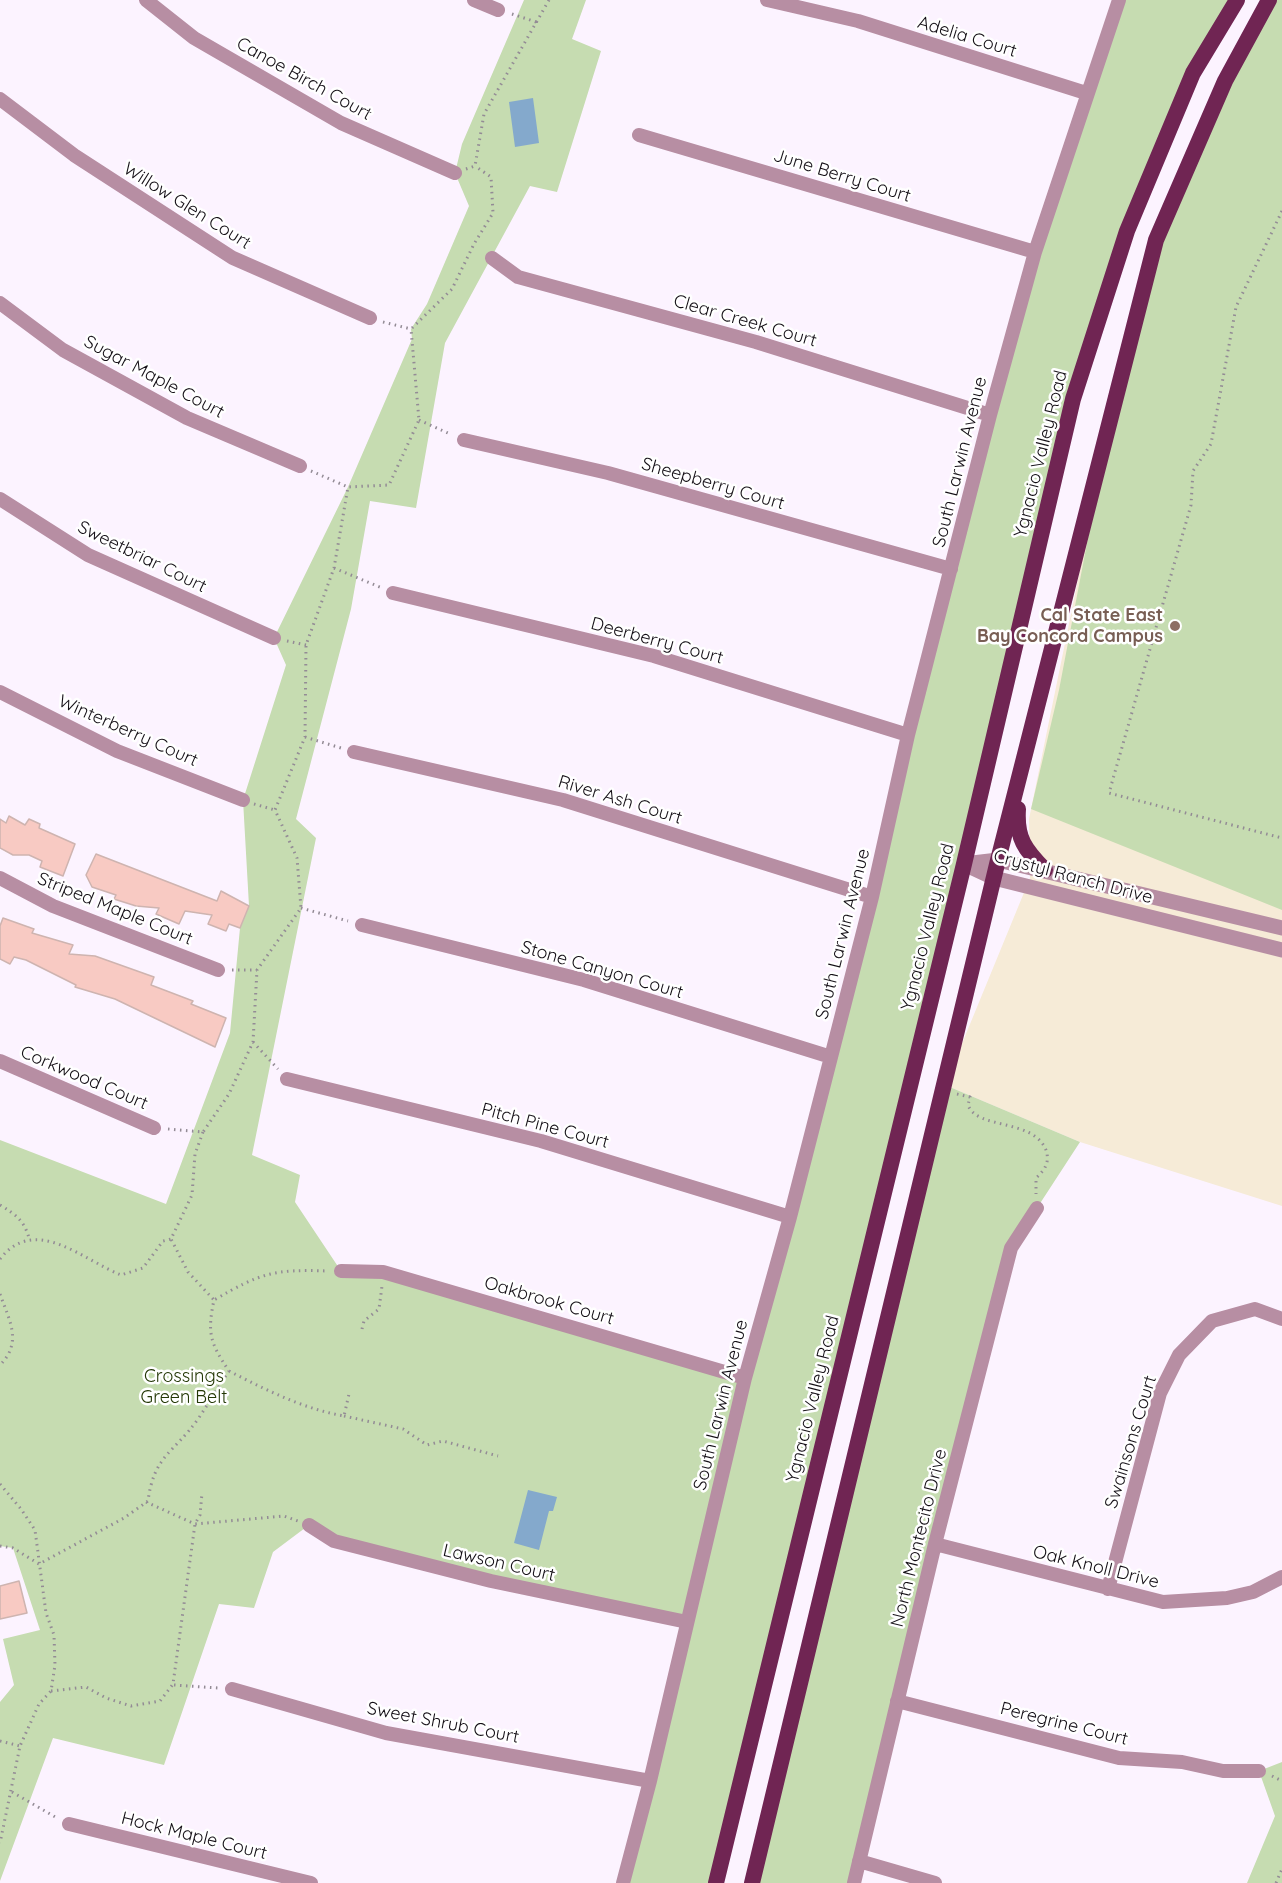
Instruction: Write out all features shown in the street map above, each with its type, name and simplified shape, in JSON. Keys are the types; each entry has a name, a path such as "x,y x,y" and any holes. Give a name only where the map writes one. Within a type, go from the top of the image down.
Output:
{"highway":[{"name":"Ygnacio Valley Road","path":"716,1883 1080,376 1126,231 1193,73 1237,0"},
{"path":"752,1883 998,860 1156,240 1224,81 1269,0"},
{"path":"1018,781 1017,828 1027,853 1045,870"}],"street":[{"name":"Canoe Birch Court","path":"146,0 194,38 341,123 455,173"},
{"path":"474,0 498,10"},
{"name":"Adelia Court","path":"767,0 858,21 1086,93"},
{"name":"South Larwin Avenue","path":"623,1883 650,1781 745,1378 790,1217 872,897 908,735 990,415 1035,252 1086,93 1119,0"},
{"name":"Willow Glen Court","path":"0,99 74,155 232,258 370,318"},
{"name":"June Berry Court","path":"639,135 1035,252"},
{"name":"Clear Creek Court","path":"492,258 518,277 756,342 990,415"},
{"name":"Sugar Maple Court","path":"0,303 63,350 187,418 300,466"},
{"name":"Sheepberry Court","path":"464,440 608,473 951,569"},
{"name":"Sweetbriar Court","path":"0,499 88,555 274,638"},
{"name":"Deerberry Court","path":"393,592 654,657 908,735"},
{"name":"Winterberry Court","path":"0,692 117,751 243,800"},
{"name":"River Ash Court","path":"354,752 563,800 872,897"},
{"name":"Crystyl Ranch Drive","path":"963,864 998,860 1282,928"},
{"name":"Crystyl Ranch Drive","path":"963,864 994,878 1282,950"},
{"name":"Striped Maple Court","path":"0,879 53,906 218,970"},
{"name":"Stone Canyon Court","path":"362,925 584,980 831,1057"},
{"name":"Corkwood Court","path":"0,1061 154,1128"},
{"name":"Pitch Pine Court","path":"287,1079 542,1141 790,1217"},
{"name":"North Montecito Drive","path":"854,1883 935,1544 1011,1248 1036,1208"},
{"name":"Oakbrook Court","path":"341,1271 383,1272 745,1378"},
{"name":"Swainsons Court","path":"1108,1588 1160,1394 1179,1355 1212,1321 1255,1309 1282,1319"},
{"name":"Lawson Court","path":"309,1525 334,1541 345,1544 491,1581 687,1622"},
{"name":"Oak Knoll Drive","path":"935,1544 1162,1602 1227,1598 1253,1592 1282,1578"},
{"name":"Sweet Shrub Court","path":"232,1689 387,1732 650,1781"},
{"name":"Peregrine Court","path":"897,1701 1119,1758 1182,1762 1223,1771 1259,1771"},
{"name":"Hock Maple Court","path":"69,1824 310,1883"},
{"path":"859,1861 935,1883"}],"path":[{"path":"475,166 484,114 549,0"},
{"path":"498,10 536,22"},
{"path":"455,173 475,166"},
{"path":"411,329 452,289 474,243 493,213 491,177 475,166"},
{"path":"1282,211 1236,307 1211,444 1193,471 1191,505 1109,793 1282,838"},
{"path":"370,318 411,329"},
{"path":"300,466 348,487 388,485 419,420 411,329"},
{"path":"419,420 464,440"},
{"path":"171,1239 192,1195 195,1154 203,1132 229,1094 253,1042 257,970 301,908 297,858 275,810 305,737 306,645 334,568 348,487"},
{"path":"334,568 393,592"},
{"path":"274,638 306,645"},
{"path":"305,737 354,752"},
{"path":"243,800 275,810"},
{"path":"301,908 362,925"},
{"path":"218,970 257,970"},
{"path":"253,1042 287,1079"},
{"path":"944,1090 970,1097 968,1105 974,1114 1028,1131 1043,1144 1048,1156 1045,1170 1036,1179 1036,1208"},
{"path":"154,1128 203,1132"},
{"path":"0,1205 19,1217 26,1226 29,1238"},
{"path":"0,1258 8,1249 29,1238 53,1241 74,1250 96,1265 121,1275 143,1268 163,1241 171,1239"},
{"path":"171,1239 188,1272 214,1300"},
{"path":"341,1271 286,1269 253,1278 214,1300 209,1326 211,1337 214,1348 229,1371 270,1392 344,1416 403,1429 427,1445 444,1441 498,1456"},
{"path":"362,1329 364,1321 379,1309 383,1272"},
{"path":"0,1294 14,1336 9,1356 0,1365"},
{"path":"39,1564 124,1518 146,1502 151,1478 160,1460 199,1418 229,1371"},
{"path":"344,1416 349,1394"},
{"path":"0,1484 35,1530 46,1613 54,1635 55,1665 51,1691 39,1704 20,1746 0,1843"},
{"path":"51,1691 86,1688 106,1698 131,1706 160,1701 173,1684 195,1524 200,1515 202,1493"},
{"path":"146,1502 195,1524 284,1516 309,1525"},
{"path":"0,1546 13,1548 39,1564"},
{"path":"173,1684 232,1689"},
{"path":"0,1741 20,1746"},
{"path":"12,1792 69,1824"},
{"path":"1276,1883 1282,1869"}],"shaded area":[{"name":"Cal State East Bay Concord Campus","path":"1282,0 1282,1206 1080,1142 945,1085 1030,878 1029,819 1108,433"}],"green space":[{"name":"Crossings Green Belt","path":"524,0 586,0 572,39 601,51 557,192 530,186 445,343 416,508 370,501 351,609 296,819 316,838 252,1155 300,1175 295,1202 341,1271 383,1272 744,1377 990,415 1119,0 1237,0 1193,73 1073,399 716,1883 623,1883 686,1622 334,1541 309,1525 273,1552 254,1608 219,1604 164,1765 53,1738 0,1881 0,1702 14,1685 3,1639 40,1630 13,1548 0,1546 0,1140 166,1204 230,1033 240,928 249,906 243,800 286,665 274,638 348,487 412,339 411,329 427,304 469,206 455,173 462,144"},
{"name":"Cal State East Bay Concord Campus","path":"1269,0 1282,0 1282,910 1031,809 1059,690 1108,433 1156,240"},
{"path":"945,1085 1080,1142 1011,1248 854,1883 752,1883"},
{"path":"1282,1762 1282,1883 1247,1883 1275,1816 1259,1771"}],"water":[{"path":"533,98 539,143 515,147 509,102"},
{"path":"528,1490 557,1497 553,1511 549,1511 539,1550 514,1543"}],"building":[{"path":"9,816 25,825 29,819 40,824 39,828 75,844 63,876 40,867 42,861 29,855 13,855 0,848 0,819 6,823"},
{"path":"96,854 217,901 221,891 249,906 240,928 229,924 226,931 208,924 212,915 185,911 179,924 156,914 159,908 136,906 114,899 116,895 92,887 86,875"},
{"path":"3,918 34,929 32,933 73,945 69,954 95,956 154,977 151,985 193,1001 191,1004 226,1018 215,1047 115,999 75,987 76,985 26,960 14,957 10,964 0,959 0,926"},
{"path":"19,1581 27,1613 0,1619 0,1586"}],"place":[{"name":"Cal State East Bay Concord Campus","path":"1175,626"}]}
